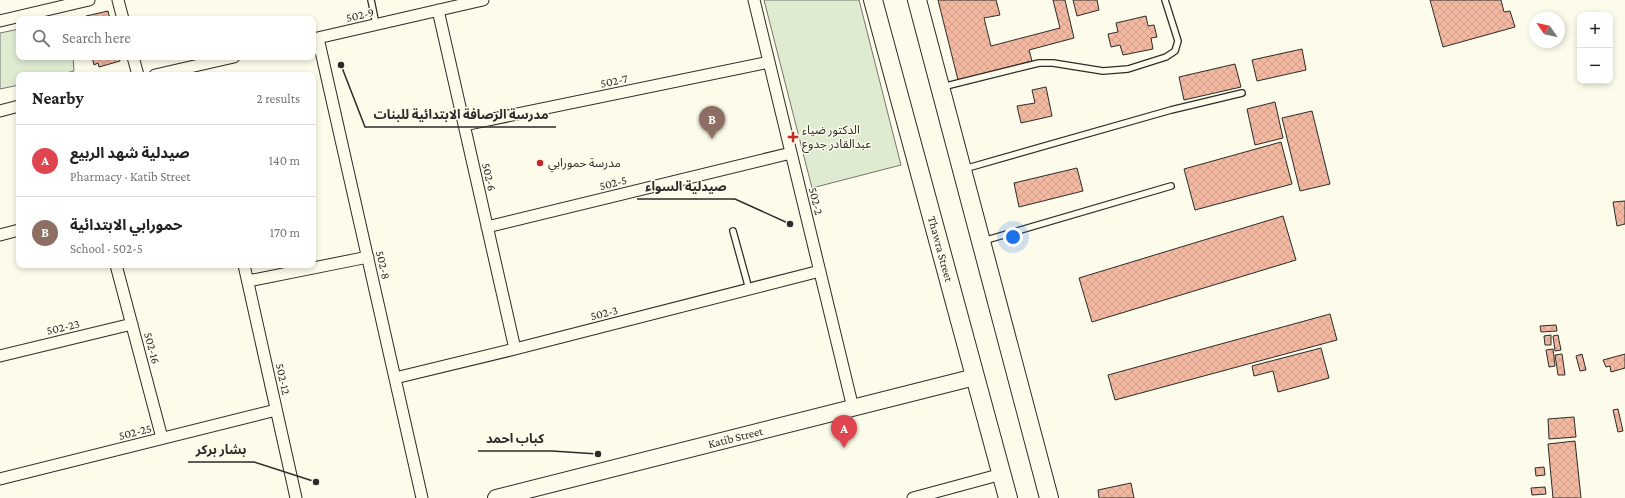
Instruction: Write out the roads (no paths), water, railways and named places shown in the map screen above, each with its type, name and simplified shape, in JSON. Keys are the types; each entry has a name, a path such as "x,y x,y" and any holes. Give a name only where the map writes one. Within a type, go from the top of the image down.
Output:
{"main road":[{"name":"Thawra Street","path":"873,0 1008,498"},
{"path":"917,0 1049,498"}],"street":[{"path":"21,16 90,0"},
{"path":"118,0 122,16"},
{"name":"502-9","path":"316,38 483,0"},
{"name":"502-2","path":"754,0 853,408"},
{"name":"502-6","path":"438,10 515,349"},
{"path":"0,21 16,17"},
{"name":"502-8","path":"316,38 368,257 422,498"},
{"path":"134,60 137,72"},
{"path":"183,72 201,70 226,60"},
{"name":"502-7","path":"464,125 769,62"},
{"path":"0,110 16,107"},
{"name":"502-5","path":"487,227 791,154"},
{"path":"0,235 16,231"},
{"path":"316,267 368,257"},
{"name":"502-16","path":"117,268 162,438"},
{"name":"502-12","path":"245,268 296,498"},
{"path":"248,281 313,268"},
{"name":"502-3","path":"395,378 820,271"},
{"name":"502-23","path":"0,356 132,324"},
{"name":"Katib Street","path":"503,497 975,377"},
{"name":"502-25","path":"0,479 276,410"},
{"path":"914,498 1002,474"}],"lane":[{"path":"371,0 376,24"},
{"path":"939,87 1039,63 1053,63 1103,71 1128,69 1166,57 1175,51 1178,41 1165,0"},
{"path":"962,170 1171,110 1242,93"},
{"path":"980,242 1171,186"},
{"path":"733,231 749,289"}],"place":[{"name":"مدرسة الرصافة الابتدائية للبنات","path":"341,65"},
{"name":"الدكتور ضياء عبدالقادر جدوع","path":"793,137"},
{"name":"حمورابي الابتدائية","path":"712,139"},
{"name":"مدرسة حمورابي","path":"540,163"},
{"name":"صيدلية السواء","path":"790,224"},
{"name":"صيدلية شهد الربيع","path":"844,448"},
{"name":"كباب احمد","path":"598,454"},
{"name":"بشار بركر","path":"316,482"}]}
